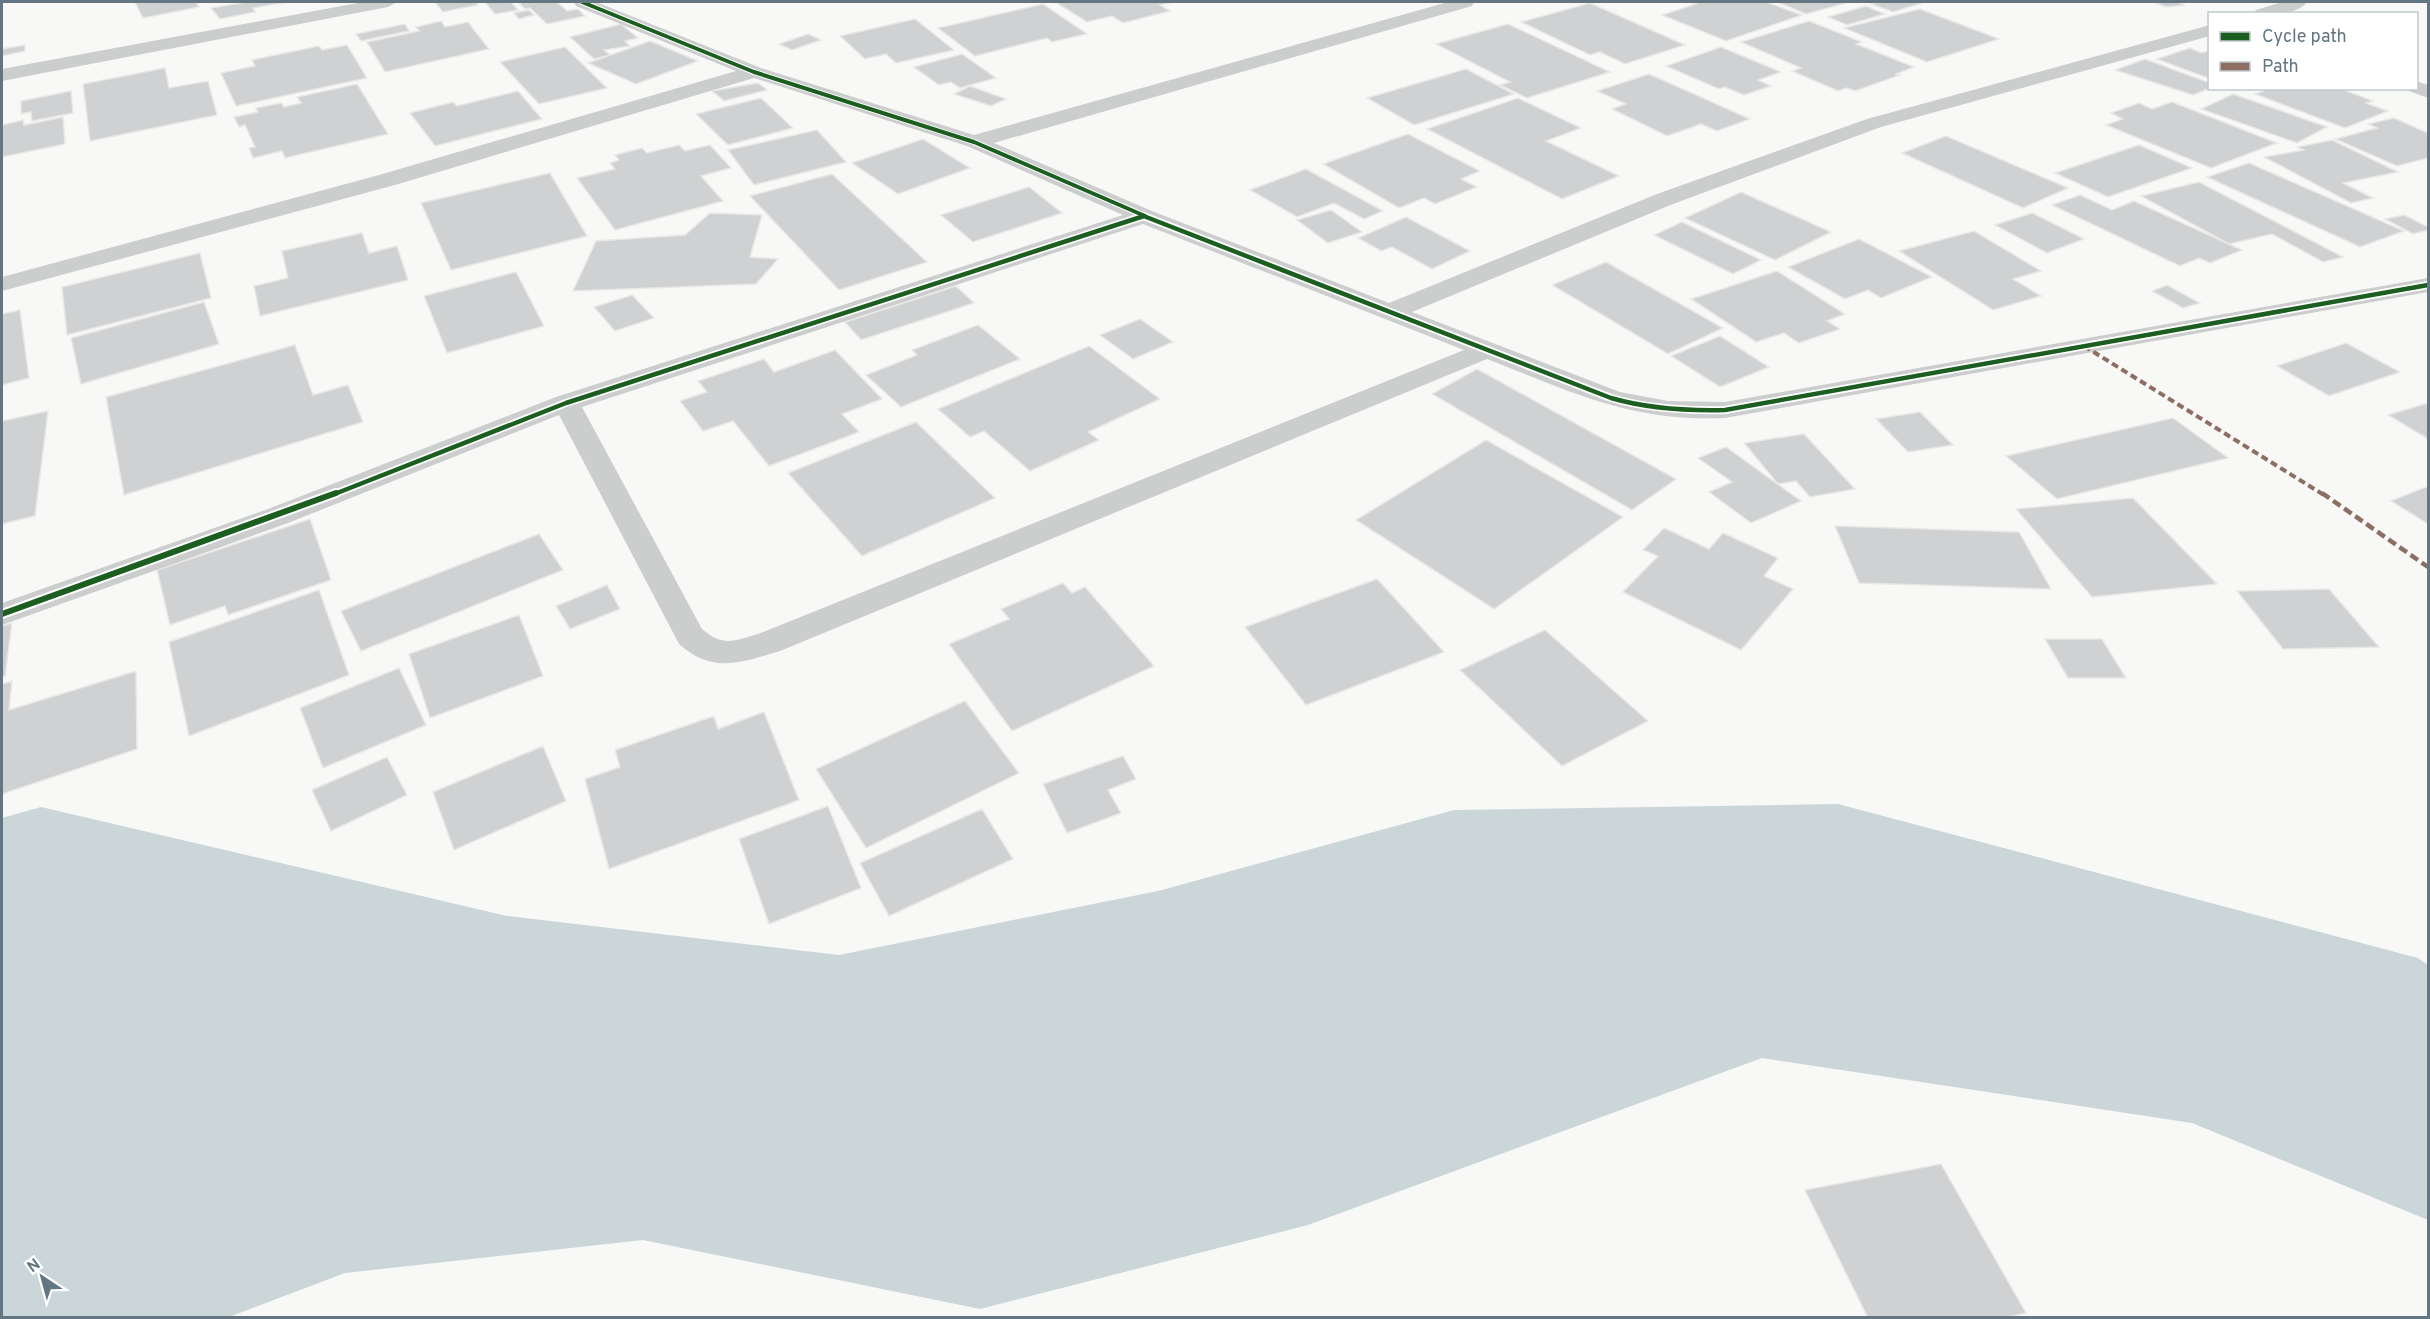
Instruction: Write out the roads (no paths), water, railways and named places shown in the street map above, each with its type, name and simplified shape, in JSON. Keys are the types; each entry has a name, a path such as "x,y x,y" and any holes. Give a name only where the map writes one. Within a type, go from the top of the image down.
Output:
{"street":[{"path":"2,75 388,2"},
{"path":"588,4 619,2"},
{"path":"974,142 1466,2"},
{"path":"2268,12 2298,2"},
{"path":"588,4 754,72 974,142 1144,216 1611,398 1647,409 1682,412 1725,410 2428,285"},
{"path":"1389,312 1665,199 1874,123 2208,31"},
{"path":"2,284 387,180 754,72"},
{"path":"2,614 278,516 566,403 1144,216"},
{"path":"566,403 690,636 706,650 731,652 768,643 1488,349"}]}
